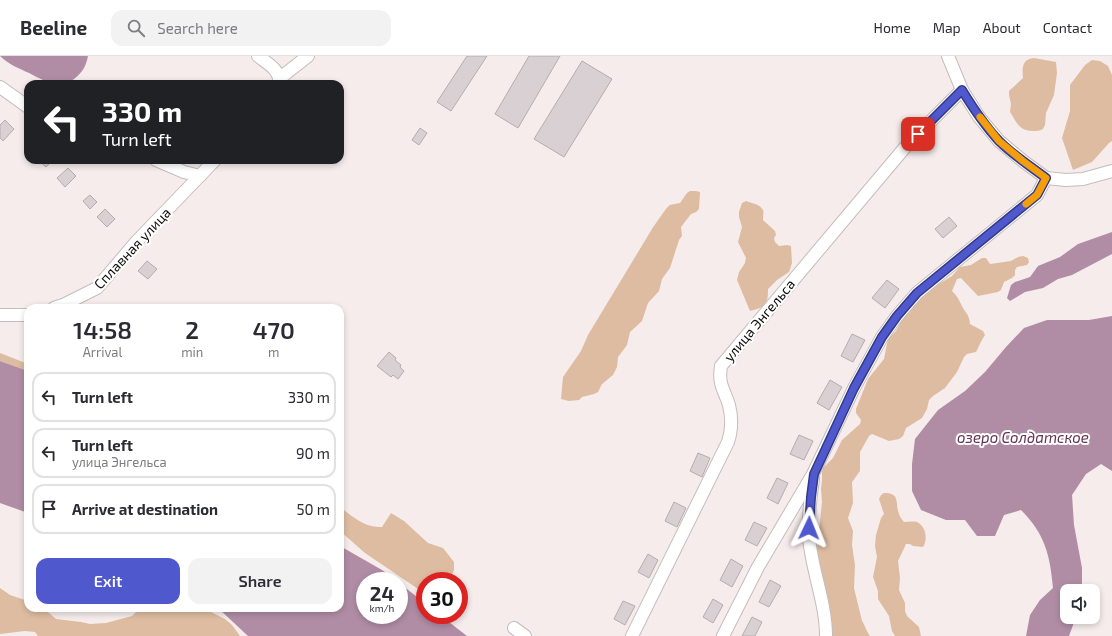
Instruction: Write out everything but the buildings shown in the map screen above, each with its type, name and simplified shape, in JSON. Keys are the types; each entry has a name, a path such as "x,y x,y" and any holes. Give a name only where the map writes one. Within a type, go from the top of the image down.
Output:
{"street":[{"path":"258,56 278,72 280,80"},
{"path":"281,80 308,56"},
{"path":"948,56 962,90 979,116 999,141 1046,178 1066,180 1083,179 1112,171"},
{"path":"0,87 24,105"},
{"name":"улица Энгельса","path":"632,636 728,442 731,433 729,406 720,384 719,375 721,366 907,145 962,90"},
{"path":"165,164 184,172 200,176"},
{"name":"Сплавная улица","path":"65,304 97,288 137,241 211,164"},
{"path":"723,636 758,567 814,474 854,388 882,337 897,316 917,293 1037,195 1046,178"},
{"path":"0,315 24,315"},
{"path":"814,474 809,516 809,539 826,621 826,636"},
{"path":"514,628 524,636"}],"shaded area":[{"path":"1034,58 1056,62 1057,73 1054,95 1046,113 1045,125 1043,129 1038,131 1028,131 1021,128 1010,112 1011,104 1009,91 1023,78 1023,68 1025,62"},
{"path":"1092,60 1100,61 1108,66 1112,75 1112,141 1092,162 1073,170 1062,138 1070,111 1070,85 1085,65"},
{"path":"690,191 700,192 699,209 691,214 681,227 682,236 679,240 670,268 662,279 659,291 648,303 642,321 630,332 627,345 618,357 617,367 613,375 602,384 598,392 594,394 582,397 579,400 569,401 561,399 563,377 581,351 588,335 652,229 668,206 680,203"},
{"path":"746,201 762,208 763,220 775,231 775,242 779,246 791,246 792,263 789,272 777,280 768,289 765,305 750,311 737,280 746,258 738,242 742,227 739,212 742,203"},
{"path":"1023,256 1028,258 1029,262 1027,265 1017,267 1015,270 1015,275 1004,282 1001,290 998,292 978,296 961,278 957,279 952,291 968,315 970,324 983,331 985,335 976,352 967,354 964,357 957,372 945,388 929,400 927,409 922,418 906,428 903,436 899,439 889,441 872,434 869,436 860,452 860,471 852,482 853,503 848,518 853,531 852,545 855,565 854,588 862,621 870,636 832,636 827,604 820,583 821,569 817,550 822,502 821,489 823,468 833,458 842,440 860,424 861,420 856,413 856,409 868,379 884,359 888,339 896,331 902,319 917,301 934,287 952,276 960,267 971,265 982,258 986,258 990,264 1011,261"},
{"path":"0,353 24,362 24,370 0,361"},
{"path":"884,493 892,494 896,498 899,514 904,522 917,522 920,524 925,533 925,544 923,547 906,544 898,561 900,578 899,590 905,603 905,611 907,616 919,627 921,636 895,636 892,631 889,616 878,599 878,591 873,577 877,557 875,546 876,535 881,518 884,514 879,499"},
{"path":"344,510 365,524 376,527 382,527 391,513 404,521 428,543 443,548 454,562 453,572 416,572 416,588 408,582 408,572 393,572 365,553 344,535"},
{"path":"0,588 10,595 24,600 24,612 48,612 56,619 90,624 106,623 132,616 136,612 211,612 225,619 232,625 240,636 38,636 35,632 25,631 0,634"}],"water":[{"path":"0,56 88,56 84,69 72,80 44,80 17,68"},
{"path":"1112,232 1112,254 1072,275 1058,279 1043,288 1025,292 1010,301 1007,298 1011,285 1015,282 1030,277 1038,266 1060,257 1078,244"},
{"name":"озеро Солдатское","path":"1112,316 1112,471 1101,464 1086,474 1072,495 1074,525 1082,568 1082,584 1060,584 1060,624 1073,624 1069,636 1026,636 1030,615 1040,600 1053,588 1048,555 1036,528 1021,510 1004,515 995,536 977,536 965,520 946,520 921,510 912,491 912,464 915,439 938,410 965,391 985,372 1024,328 1047,320 1089,320"},
{"path":"0,361 24,370 24,512 0,503"},
{"path":"344,548 385,572 356,572 356,624 408,624 408,590 416,596 416,624 452,624 467,636 248,636 222,612 344,612"}],"slow traffic":[{"path":"980,117 999,141 1046,178 1037,195 1026,204"}],"route":[{"path":"809,528 814,474 854,388 882,337 897,316 917,293 1037,195 1046,178 999,141 979,116 962,90 918,134"}]}
